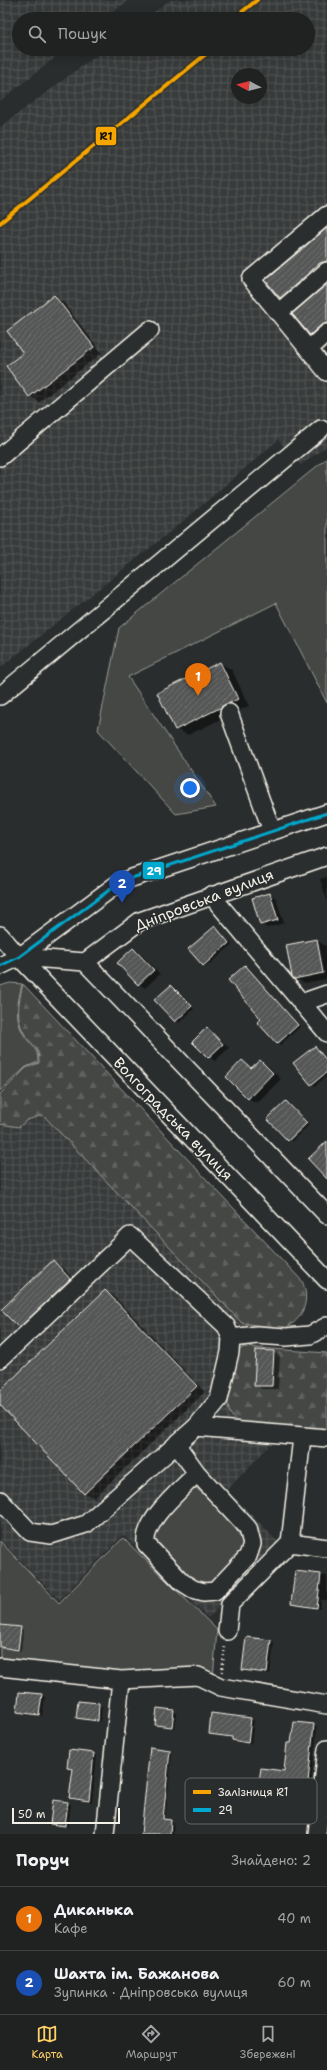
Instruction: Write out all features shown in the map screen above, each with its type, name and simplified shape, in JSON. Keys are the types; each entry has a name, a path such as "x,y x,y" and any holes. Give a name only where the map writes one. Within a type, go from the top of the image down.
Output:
{"street":[{"path":"327,215 251,279 327,372"},
{"path":"278,313 327,271"},
{"path":"0,457 150,330"},
{"path":"309,349 327,333"},
{"path":"0,696 321,429"},
{"path":"230,713 272,831"},
{"path":"0,966 18,957 120,882 327,813"},
{"name":"Дніпровська вулиця","path":"85,962 140,921 211,895 327,856"},
{"path":"211,895 301,1004 327,1033"},
{"name":"Волгоградська вулиця","path":"0,935 18,957 327,1280"},
{"path":"18,957 85,962 327,1215"},
{"path":"301,1004 327,994"},
{"path":"0,1359 130,1236 226,1326 231,1338 226,1375 219,1399 196,1427 86,1524 68,1531 50,1535 30,1532 0,1500"},
{"path":"231,1338 257,1335 286,1337 310,1335 327,1326"},
{"path":"196,1427 327,1438"},
{"path":"226,1631 230,1604 290,1543 302,1437"},
{"path":"176,1444 197,1474 248,1528 252,1544 248,1556 215,1591 204,1592 193,1589 182,1582 146,1544 146,1539 153,1520 197,1474"},
{"path":"290,1543 327,1548"},
{"path":"0,1667 121,1680 198,1676 221,1687 327,1705"},
{"path":"105,1834 121,1680"},
{"path":"317,1834 327,1749"}],"path":[{"path":"221,1687 226,1631"}],"shaded area":[{"path":"0,0 129,0 113,12 12,12 12,56 57,56 0,101"},
{"path":"170,0 327,0 327,446 301,465 278,440 186,519 0,668 0,127 96,56 315,56 315,12 154,12"},
{"path":"26,1068 258,1307 256,1350 269,1434 268,1447 227,1490 281,1545 208,1618 123,1535 59,1600 0,1539 0,1094"}],"green space":[{"path":"327,458 327,703 276,603 128,677 216,807 176,814 98,730 119,628"},
{"path":"10,983 22,984 18,1003 18,1021 26,1038 37,1052 38,1062 26,1067 0,1091 0,986"},
{"path":"23,984 302,1281 306,1295 304,1309 291,1325 284,1329 242,1323 43,1115 27,1120 19,1127 0,1124 0,1094 26,1068 39,1063 38,1052 27,1038 19,1021 19,1003"},
{"path":"244,1347 327,1353 327,1431 237,1422 233,1418 230,1413 228,1402 238,1351"},
{"path":"194,1486 233,1524 239,1533 243,1550 213,1582 206,1584 187,1577 154,1540 159,1524"},
{"path":"123,1538 217,1630 213,1678 121,1676 0,1664 0,1541 59,1603"}],"building":[{"path":"327,228 327,261 320,263 280,298 265,280"},
{"path":"327,284 327,323 321,325 310,335 292,314"},
{"path":"54,295 94,347 29,397 6,366 23,353 7,331"},
{"path":"220,662 238,699 175,730 157,693"},
{"path":"270,893 278,920 260,925 252,898"},
{"path":"215,926 229,943 203,966 188,949"},
{"path":"317,939 323,973 294,979 292,976 286,945"},
{"path":"133,948 154,970 138,985 117,963"},
{"path":"245,965 298,1025 277,1044 257,1022 261,1019 228,980"},
{"path":"171,985 192,1006 175,1022 154,1000"},
{"path":"207,1027 223,1044 208,1058 192,1042"},
{"path":"315,1046 327,1061 327,1072 311,1085 293,1063"},
{"path":"242,1060 251,1068 260,1060 273,1073 248,1099 226,1077"},
{"path":"286,1101 307,1123 288,1141 267,1119"},
{"path":"327,1141 327,1179 308,1159"},
{"path":"53,1260 70,1279 19,1328 1,1310"},
{"path":"105,1290 197,1386 84,1494 0,1405 0,1391"},
{"path":"256,1350 274,1351 272,1386 254,1386"},
{"path":"295,1571 321,1574 317,1608 291,1604"},
{"path":"0,1625 21,1627 18,1650 0,1647"},
{"path":"246,1637 271,1640 267,1673 242,1670"},
{"path":"19,1692 42,1694 39,1715 17,1712"},
{"path":"78,1701 99,1703 98,1721 76,1718"},
{"path":"157,1708 174,1710 172,1727 155,1725"},
{"path":"211,1713 251,1718 248,1743 232,1740 232,1737 209,1734"},
{"path":"294,1722 314,1724 308,1778 260,1778 261,1768 284,1771 287,1743 291,1743"},
{"path":"150,1747 170,1750 163,1819 171,1820 170,1834 141,1834"},
{"path":"69,1750 94,1753 89,1801 69,1798 73,1769 67,1768"},
{"path":"53,1800 68,1802 65,1826 50,1824"}],"rail line":[{"name":"R1","path":"242,12 257,0"},
{"name":"R1","path":"0,223 203,56"}],"transit line":[{"name":"29","path":"0,966 19,957 120,882 327,813"}],"place":[{"name":"Диканька","path":"198,696"},
{"name":"Шахта ім. Бажанова","path":"122,903"}]}
